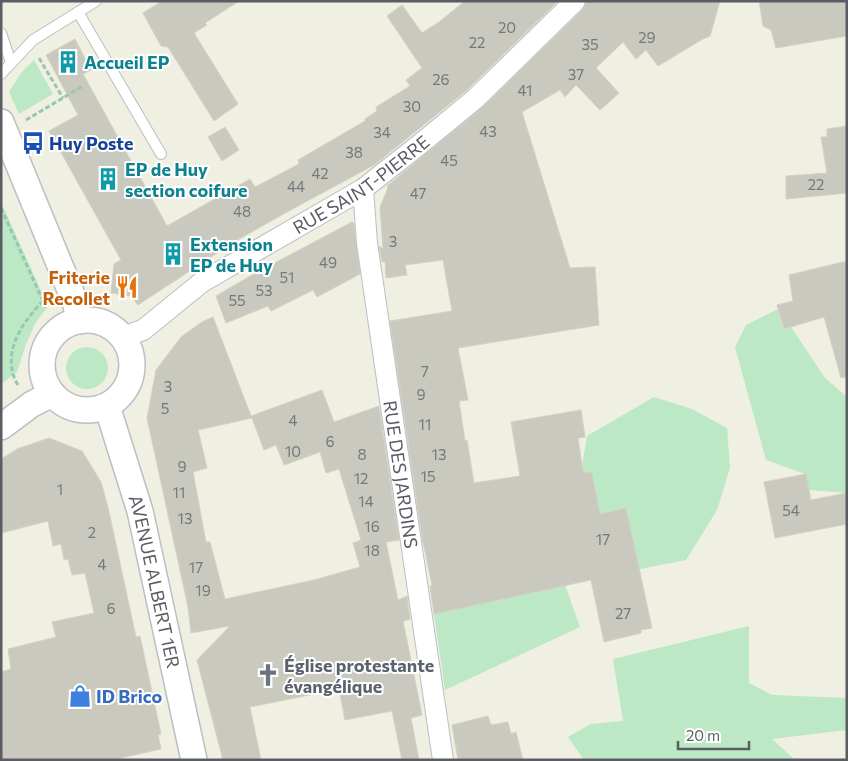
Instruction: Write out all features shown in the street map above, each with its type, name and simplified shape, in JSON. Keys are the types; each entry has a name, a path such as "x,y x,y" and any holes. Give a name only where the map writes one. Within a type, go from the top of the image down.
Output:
{"street":[{"name":"RUE SAINT-PIERRE","path":"123,337 142,330 202,282 363,189 475,99 575,1"},
{"path":"10,122 75,302 80,321"},
{"name":"RUE DES JARDINS","path":"363,189 367,243 443,760"},
{"path":"80,321 96,321 111,326 123,337 130,349 133,362 132,376 127,388 118,399 107,406 92,410 77,409 63,404 52,394 45,382 42,369 43,355 48,343 56,332 67,324 80,321"},
{"path":"1,427 32,404 52,394"},
{"name":"AVENUE ALBERT 1ER","path":"107,406 140,511 194,760"}],"lane":[{"path":"1,74 33,40 96,1"},
{"path":"78,12 161,154"},
{"path":"1,34 11,63"}],"path":[{"path":"38,56 63,98"},
{"path":"10,122 63,98 83,86"},
{"path":"1,208 43,302 19,327 9,352 8,371 19,387"}],"green space":[{"path":"34,60 53,94 19,114 9,92 21,73"},
{"path":"1,202 48,306 35,324 17,372 1,384"},
{"path":"778,309 783,329 791,327 825,378 847,397 847,493 809,490 805,474 766,460 735,347 746,325"},
{"path":"91,347 99,350 105,356 108,368 105,380 99,386 83,389 75,386 69,380 66,364 69,356 75,350"},
{"path":"654,397 692,409 727,428 730,468 717,510 686,560 635,570 626,508 600,514 592,473 583,472 582,466 587,436"},
{"path":"565,585 580,627 445,690 434,614"},
{"path":"749,626 749,683 772,695 847,698 847,730 772,739 795,760 584,760 568,737 591,724 623,721 613,659"}],"building":[{"path":"162,1 239,1 205,23 207,25 194,33 238,104 214,121 168,47 161,46 143,13"},
{"path":"465,1 558,1 467,90 374,165 234,242 138,305 131,296 111,293 114,264 121,260 49,131 78,115 46,55 75,39 91,70 83,74 167,226 250,179 255,187 299,164 298,160 365,121 365,119 377,111 376,107 410,86 406,80 422,68 387,16 402,5 422,33"},
{"path":"587,1 720,1 710,36 658,66 646,50 636,59 623,42 596,68 619,93 600,110 576,85 565,97 560,90 522,112 570,268 595,267 599,325 458,348 468,400 459,401 474,483 520,476 511,422 581,410 585,437 578,438 583,472 592,473 600,514 626,508 652,628 641,630 641,633 604,642 591,580 434,614 430,586 432,585 422,537 390,321 452,311 443,260 405,265 407,275 386,278 385,261 382,262 379,246 383,249 380,207 388,188 387,186 483,107 583,9"},
{"path":"759,1 847,1 847,36 776,48 771,30 763,26"},
{"path":"847,126 847,193 786,199 786,176 827,173 821,137 827,137 827,129"},
{"path":"225,127 239,150 222,161 208,137"},
{"path":"352,222 354,224 360,274 317,297 313,290 271,311 268,306 226,323 216,296"},
{"path":"847,261 847,377 841,378 824,317 784,329 777,305 793,301 789,275"},
{"path":"213,317 251,416 322,390 334,422 379,406 399,540 386,542 398,600 407,596 410,619 403,621 422,715 411,718 419,760 402,760 392,711 345,720 339,689 250,707 261,760 223,760 197,660 230,626 191,633 188,607 147,418 156,370 181,337 202,322","holes":["252,418 264,450 276,445 284,465 320,452 326,473 339,469 361,540 353,543 360,567 314,580 225,599 210,542 206,542 193,472 207,468 198,430"]},
{"path":"49,438 82,451 101,482 136,637 140,636 161,734 158,735 161,749 112,760 1,760 1,672 11,669 8,649 56,637 52,622 94,613 85,573 72,575 68,559 64,560 61,544 53,546 48,521 1,533 1,459 17,449"},
{"path":"806,474 811,500 847,493 847,524 775,538 764,482"},
{"path":"488,716 491,725 508,722 511,734 516,732 523,760 458,760 452,725"}],"place":[{"name":"Accueil EP","path":"68,62"},
{"name":"Huy Poste","path":"33,143"},
{"name":"EP de Huy section coifure","path":"108,179"},
{"name":"Extension EP de Huy","path":"173,254"},
{"name":"Friterie Recollet","path":"127,287"},
{"name":"Église protestante évangélique","path":"268,675"},
{"name":"ID Brico","path":"80,696"}]}
